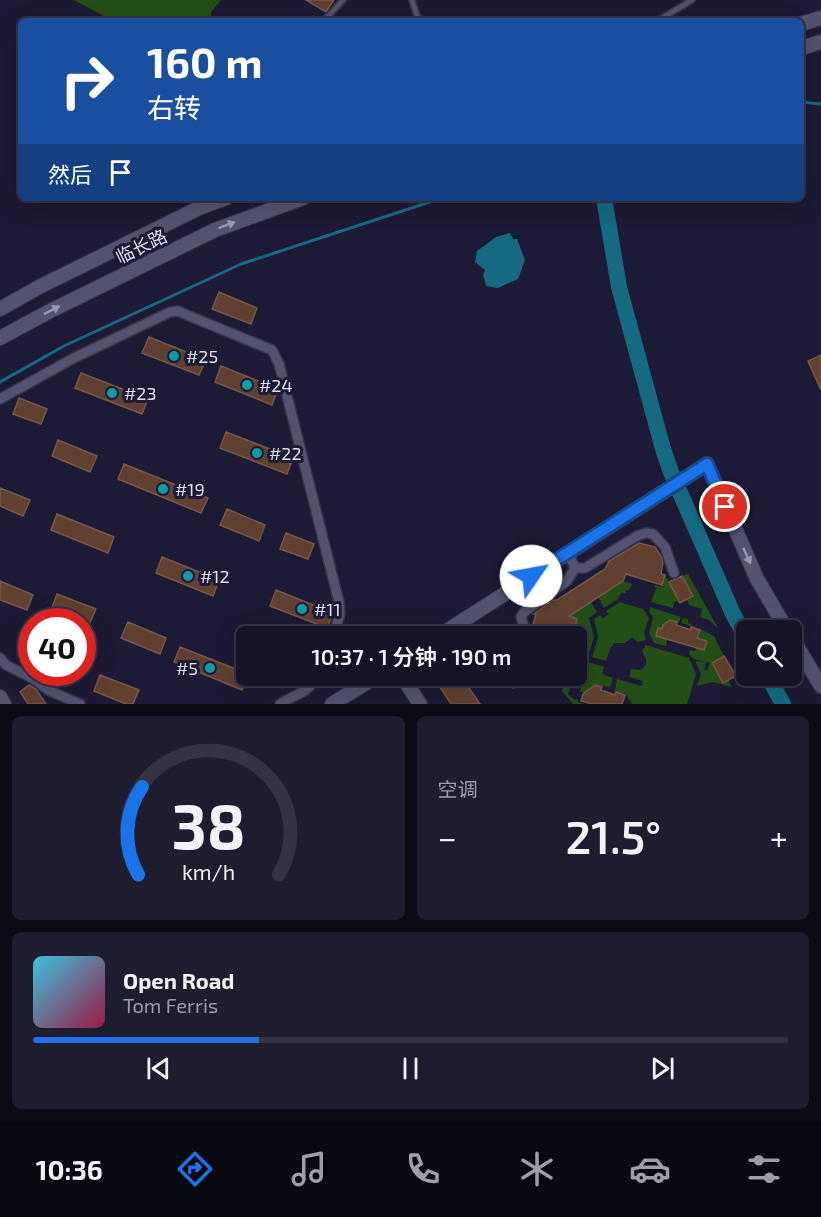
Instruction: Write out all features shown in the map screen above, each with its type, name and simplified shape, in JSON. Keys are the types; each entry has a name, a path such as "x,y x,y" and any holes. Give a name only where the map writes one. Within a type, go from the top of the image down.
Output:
{"street":[{"path":"804,23 821,18"},
{"path":"804,47 821,42"},
{"name":"临长路","path":"0,309 39,287 179,218 219,201"},
{"name":"临长路","path":"0,338 215,230 295,201"},
{"path":"0,399 72,359 170,312 178,311 273,350 279,364 339,602 340,614 336,626"},
{"path":"454,626 707,464 757,579 782,620"},
{"path":"575,568 585,568 637,536 646,533 653,534 664,547 674,573"},
{"path":"568,552 575,568"},
{"path":"524,626 521,617 523,613 567,581 575,568"},
{"path":"802,655 821,686"},
{"path":"0,658 6,665 33,678 48,690 77,703"},
{"path":"280,704 306,692 310,686"},
{"path":"332,704 361,686"},
{"path":"399,686 411,704"},
{"path":"408,686 420,704"},
{"path":"0,697 4,704"}],"lane":[{"path":"327,18 343,0"},
{"path":"412,0 419,18"},
{"path":"662,18 692,0"}],"green space":[{"path":"74,0 221,0 211,12 212,18 107,18"},
{"path":"688,574 718,628 709,620 700,617 702,609 689,605 687,599 693,596 682,576"},
{"path":"665,575 680,603 675,601 673,608 651,602 656,589 654,585 662,587"},
{"path":"623,581 632,584 629,590 621,593 619,598 604,608 598,597"},
{"path":"591,602 597,612 589,618 594,637 589,653 587,654 587,626 575,626 577,619 569,616"},
{"path":"620,602 643,609 649,618 644,633 646,640 638,642 632,637 625,643 614,643 606,661 592,657 598,637 594,619 600,615 603,618 609,614 606,611"},
{"path":"650,607 681,617 679,622 670,620 663,625 662,629 658,628 656,635 667,639 666,646 654,643 649,633 653,618 649,611"},
{"path":"683,618 688,619 688,623 700,629 681,623"},
{"path":"700,629 714,636 724,656 711,663 723,682 728,680 732,687 713,682 697,686 701,674 695,661 706,662 694,659 689,654 690,650 695,651 696,648 704,650 706,641 697,638","holes":["706,662 710,663 707,671 704,669"]},
{"path":"646,645 689,658 696,674 687,704 632,704 626,694 615,691 617,679 642,686 643,681 629,677 631,669 641,670 646,665 642,651"},
{"path":"587,662 604,667 602,674 613,678 610,687 595,685 588,690 587,694 580,691 582,686 587,686"},
{"path":"564,686 570,686 568,694 584,704 573,704 562,691"}],"water":[{"path":"510,233 513,239 517,239 525,260 518,279 498,288 486,286 483,275 485,270 475,262 477,251 496,237"}],"building":[{"path":"306,0 334,0 326,12"},
{"path":"219,292 257,308 251,324 212,309"},
{"name":"#25","path":"149,337 206,360 199,375 142,353"},
{"path":"821,355 821,390 808,361"},
{"name":"#24","path":"221,366 278,389 272,405 215,382"},
{"name":"#23","path":"81,373 148,399 142,414 75,388"},
{"path":"19,398 47,409 41,424 13,414"},
{"name":"#22","path":"226,432 293,458 287,474 220,448"},
{"path":"58,440 97,456 90,472 52,456"},
{"name":"#19","path":"124,464 208,498 201,513 118,479"},
{"path":"0,488 30,500 23,516 0,506"},
{"path":"227,509 265,525 259,541 220,525"},
{"path":"57,514 114,537 108,553 51,530"},
{"path":"286,533 314,544 308,559 280,549"},
{"path":"639,543 655,547 663,562 661,574 665,575 662,585 626,574 623,581 569,616 577,619 575,626 533,625 536,614 534,614 605,569 609,561"},
{"name":"#12","path":"162,557 219,580 213,596 156,573"},
{"path":"682,576 693,596 680,603 669,582"},
{"path":"0,581 33,595 28,608 0,600"},
{"name":"#11","path":"276,590 333,613 328,626 322,626 270,606"},
{"path":"57,594 93,608 52,608"},
{"path":"670,620 677,622 676,625 691,630 691,627 700,630 697,638 707,641 704,650 656,636 658,628 662,629 663,625"},
{"path":"128,622 166,638 160,654 121,638"},
{"name":"#5","path":"180,647 236,669 236,686 244,686 242,690 174,662"},
{"path":"724,656 736,676 723,683 712,663"},
{"path":"100,675 139,690 133,704 126,704 94,691"},
{"path":"595,685 615,695 616,692 625,695 622,704 592,704 581,701 583,694"},
{"path":"31,686 36,689 46,704 28,704 20,692"},
{"path":"439,686 468,686 480,704 451,704"}],"waterway":[{"path":"804,102 821,104"},
{"path":"0,382 64,346 241,264 433,201"},
{"path":"605,201 619,287 663,449 736,620"},
{"path":"773,686 783,704"}],"place":[{"name":"#25","path":"174,356"},
{"name":"#24","path":"247,385"},
{"name":"#23","path":"112,393"},
{"name":"#22","path":"257,453"},
{"name":"#19","path":"163,489"},
{"name":"#12","path":"188,576"},
{"name":"#11","path":"302,609"},
{"name":"#5","path":"210,668"}],"route":[{"path":"531,576 707,464 725,507"}]}
